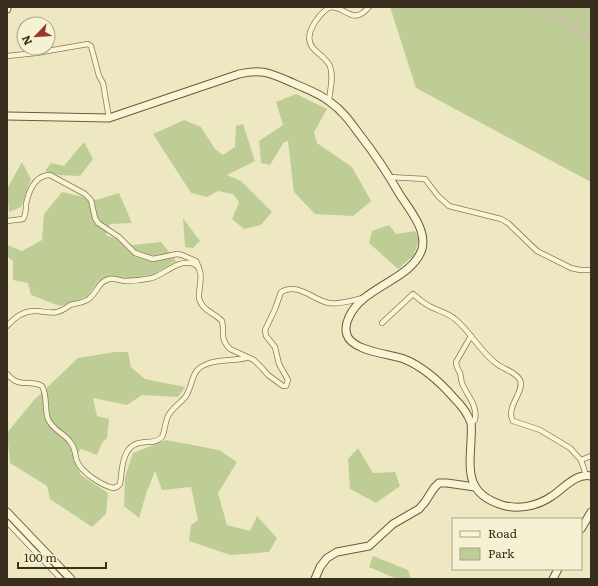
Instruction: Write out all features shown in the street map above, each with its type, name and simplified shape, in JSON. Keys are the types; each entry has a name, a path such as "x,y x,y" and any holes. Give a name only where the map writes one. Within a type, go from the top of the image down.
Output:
{"street":[{"path":"329,100 332,78 330,67 310,45 308,39 309,33 328,8 336,7 351,16 355,16 369,7"},
{"path":"7,56 36,53 88,44 91,46 99,76 103,83 109,118"},
{"path":"7,116 109,118 239,74 257,71 275,75 329,100 350,122 389,177 417,222 421,232 423,245 418,257 410,266 364,298 353,309 347,320 346,330 348,339 356,346 401,358 423,369 456,400 468,415 471,424 471,480 475,487 485,497 510,507 523,507 548,499 577,478 588,476 581,460 575,453 563,444 540,430 513,421 511,412 520,386 520,380 516,375 497,364 489,357 459,323 446,312 432,308 413,294 382,324"},
{"path":"7,222 23,219 28,198 34,183 38,178 44,175 50,175 85,194 91,200 95,218 98,223 119,237 135,253 153,259 177,254 196,261 199,269 200,299 206,309 222,321 223,338 227,346 258,363 268,375 280,385 286,386 288,380 279,364 275,348 266,336 265,330 281,292 289,289 302,291 330,303 364,298"},
{"path":"389,177 425,179 438,196 449,206 501,219 508,223 537,251 571,268 591,270"},
{"path":"7,326 18,316 28,312 56,312 90,299 102,283 110,279 130,281 146,280 184,263 193,264 199,269"},
{"path":"471,336 456,362 456,367 461,375 462,383 474,404 476,420 471,424"},
{"path":"7,374 20,383 33,383 42,386 46,396 48,418 54,428 71,443 77,462 81,468 86,473 112,488 117,487 120,484 124,458 131,446 137,443 158,440 163,435 168,416 187,395 195,372 213,362 236,360 248,357"},
{"path":"581,460 591,456"},
{"path":"315,579 320,567 327,558 343,551 369,546 393,524 419,509 439,483 443,482 475,487"},
{"path":"7,512 70,579"},
{"path":"582,527 591,512"},
{"path":"7,522 61,579"},
{"path":"553,579 558,570"}],"green space":[{"path":"390,7 591,7 591,182 416,88"},
{"path":"296,94 327,109 314,132 317,143 352,167 371,201 353,216 315,214 294,192 288,141 284,142 270,165 261,163 259,141 283,125 276,102"},
{"path":"184,120 201,127 215,149 223,155 235,147 236,126 243,124 255,161 227,175 241,181 272,212 261,225 244,229 232,219 239,202 233,194 218,191 207,197 191,193 153,134"},
{"path":"84,142 93,159 80,176 58,175 45,171 51,163 64,166"},
{"path":"22,162 31,179 21,207 9,212 7,189"},
{"path":"62,192 96,200 119,193 132,223 110,224 106,235 133,245 161,242 176,261 154,274 131,278 107,277 98,281 87,297 60,306 31,295 28,283 13,280 13,261 7,256 7,245 22,251 42,240 44,214"},
{"path":"183,218 200,241 193,248 185,247"},
{"path":"389,225 396,234 415,231 419,239 414,255 398,269 369,243 372,231"},
{"path":"115,352 128,352 131,367 145,379 185,387 178,397 142,395 127,405 93,398 97,416 109,419 107,438 102,443 97,455 81,449 73,459 81,475 108,493 106,514 92,527 50,499 47,486 10,463 7,433 34,400 78,358"},
{"path":"166,440 219,450 237,462 218,493 227,525 250,531 257,516 277,538 269,552 230,555 189,541 191,525 198,520 191,487 162,490 155,471 139,518 124,506 125,477 133,453"},
{"path":"358,448 373,473 395,472 400,486 376,503 350,489 348,459"},
{"path":"373,556 408,570 411,579 397,579 369,567"}],"tunnel":[{"path":"535,7 591,38"}]}
